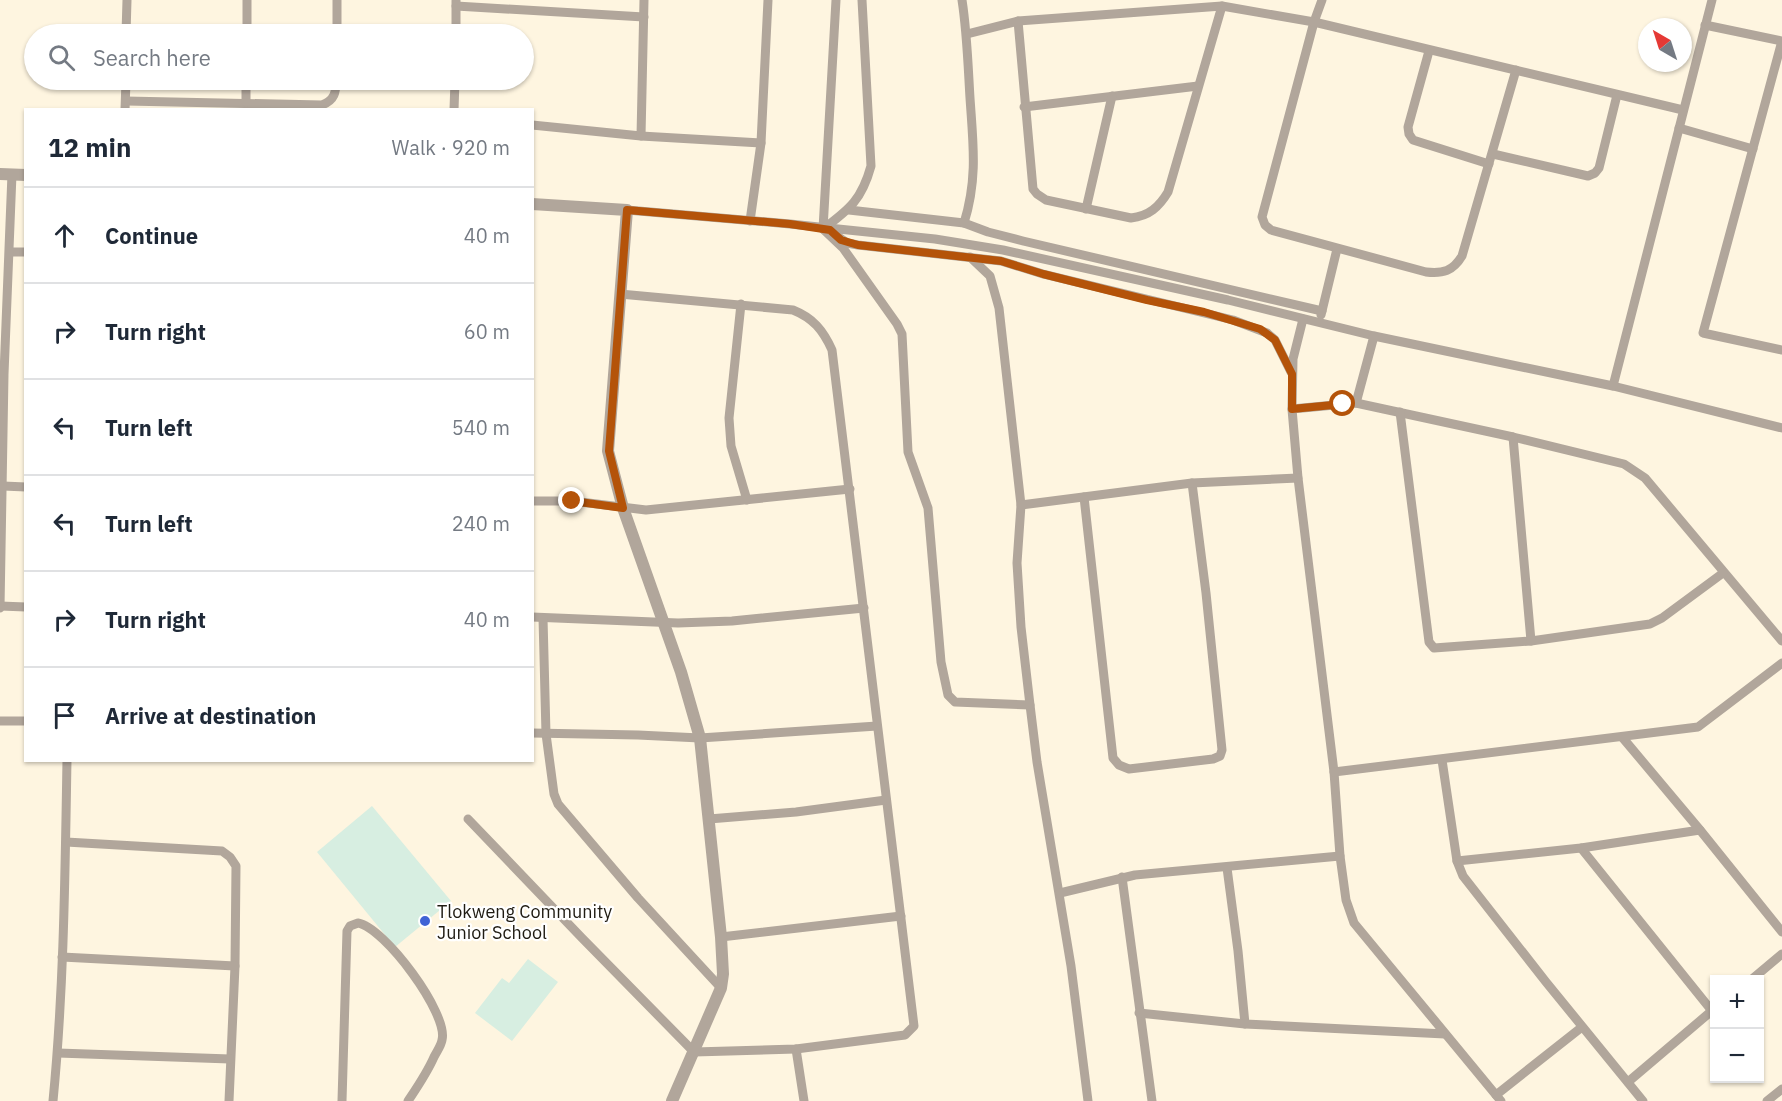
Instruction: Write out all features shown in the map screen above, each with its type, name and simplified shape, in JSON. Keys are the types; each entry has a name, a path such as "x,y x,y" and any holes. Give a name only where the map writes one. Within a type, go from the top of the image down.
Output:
{"street":[{"path":"126,24 127,0"},
{"path":"247,0 247,24"},
{"path":"336,24 337,0"},
{"path":"640,136 644,0"},
{"path":"750,221 761,143 768,0"},
{"path":"836,0 827,229 843,248 902,334 908,452 928,508 938,631 948,695 955,702 1029,705"},
{"path":"827,229 849,210 866,185 871,166 862,0"},
{"path":"962,0 967,34 974,173 964,223"},
{"path":"1322,0 1314,22 1262,217 1265,225 1271,230 1426,272 1439,273 1457,265 1462,256 1493,154 1516,70"},
{"path":"1613,386 1712,0"},
{"path":"456,24 456,3 644,17"},
{"path":"967,34 1018,21 1222,6 1314,22 1683,110"},
{"path":"1018,21 1033,189 1046,200 1131,218 1143,217 1153,211 1168,192 1222,6"},
{"path":"1705,25 1782,41 1703,333 1782,350"},
{"path":"1429,51 1408,127 1409,134 1413,140 1489,164"},
{"path":"1024,107 1198,86"},
{"path":"126,90 125,105 246,102 322,105 331,100 335,90"},
{"path":"246,90 246,102"},
{"path":"454,108 455,90"},
{"path":"1493,154 1592,175 1599,168 1617,95"},
{"path":"1086,209 1112,96"},
{"path":"534,125 640,136 761,143"},
{"path":"1679,128 1753,149"},
{"path":"24,175 6,174 10,252 4,374 0,547 0,607 24,607"},
{"path":"534,204 627,210 935,239 1013,252 1374,336 1613,386 1782,428"},
{"path":"627,210 609,451 623,508 664,622 700,738 723,975 721,988 672,1101"},
{"path":"849,210 964,223 1023,241 1322,311"},
{"path":"827,229 841,240 858,245 1001,261 1043,274 1204,312 1260,329 1275,340 1292,374"},
{"path":"1319,323 1337,249"},
{"path":"10,252 24,252"},
{"path":"970,257 990,276 997,299 1021,505 1017,563 1029,705 1071,966 1088,1101"},
{"path":"468,819 605,963 694,1052 796,1049 905,1035 912,1029 914,1021 832,350 815,322 793,310 620,294"},
{"path":"741,304 729,418 731,446 747,500"},
{"path":"1303,319 1293,359 1292,409 1298,478 1334,772 1340,856 1346,900 1354,923 1499,1098 1582,1027"},
{"path":"1356,403 1374,336"},
{"path":"1292,409 1356,403 1624,464 1638,472 1782,641"},
{"path":"1400,412 1431,644 1437,649 1531,641 1650,624 1662,618 1723,573"},
{"path":"1513,437 1531,641"},
{"path":"1021,505 1192,483 1298,478"},
{"path":"1084,497 1113,758 1119,765 1129,769 1213,759 1220,756 1222,750 1192,483"},
{"path":"3,486 24,487"},
{"path":"534,501 572,501 646,510 850,489"},
{"path":"534,617 664,622 732,621 864,608"},
{"path":"543,618 546,734 554,794 562,811 721,988"},
{"path":"1334,772 1698,728 1782,663"},
{"path":"0,721 24,721"},
{"path":"534,733 700,738 877,726"},
{"path":"1622,737 1782,932"},
{"path":"1442,760 1457,861 1463,876 1643,1101"},
{"path":"52,1101 58,1053 67,762"},
{"path":"709,819 796,812 886,800"},
{"path":"1457,861 1581,848 1700,830"},
{"path":"66,842 222,850 234,861 236,866 235,966 229,1101"},
{"path":"1581,848 1710,1006"},
{"path":"1060,893 1122,877 1340,856"},
{"path":"1227,868 1245,1024"},
{"path":"1122,877 1152,1101"},
{"path":"721,937 901,916"},
{"path":"342,1101 347,931 352,925 358,923 374,931 396,952 418,980 440,1024 443,1040 423,1082 408,1101"},
{"path":"1757,975 1782,954"},
{"path":"62,957 235,966"},
{"path":"1139,1013 1245,1024 1445,1034"},
{"path":"1628,1082 1710,1013"},
{"path":"796,1049 804,1101"},
{"path":"58,1053 230,1059"},
{"path":"1767,1101 1782,1089"}],"green space":[{"path":"372,806 451,901 395,947 317,852"},
{"path":"528,959 558,982 512,1041 475,1013 502,978 509,983"}],"place":[{"name":"Tlokweng Community Junior School","path":"425,921"}],"route":[{"path":"572,501 623,508 609,451 627,210 790,224 830,230 847,243 991,259 1147,300 1220,316 1260,329 1275,340 1292,374 1292,409 1343,404"}]}
